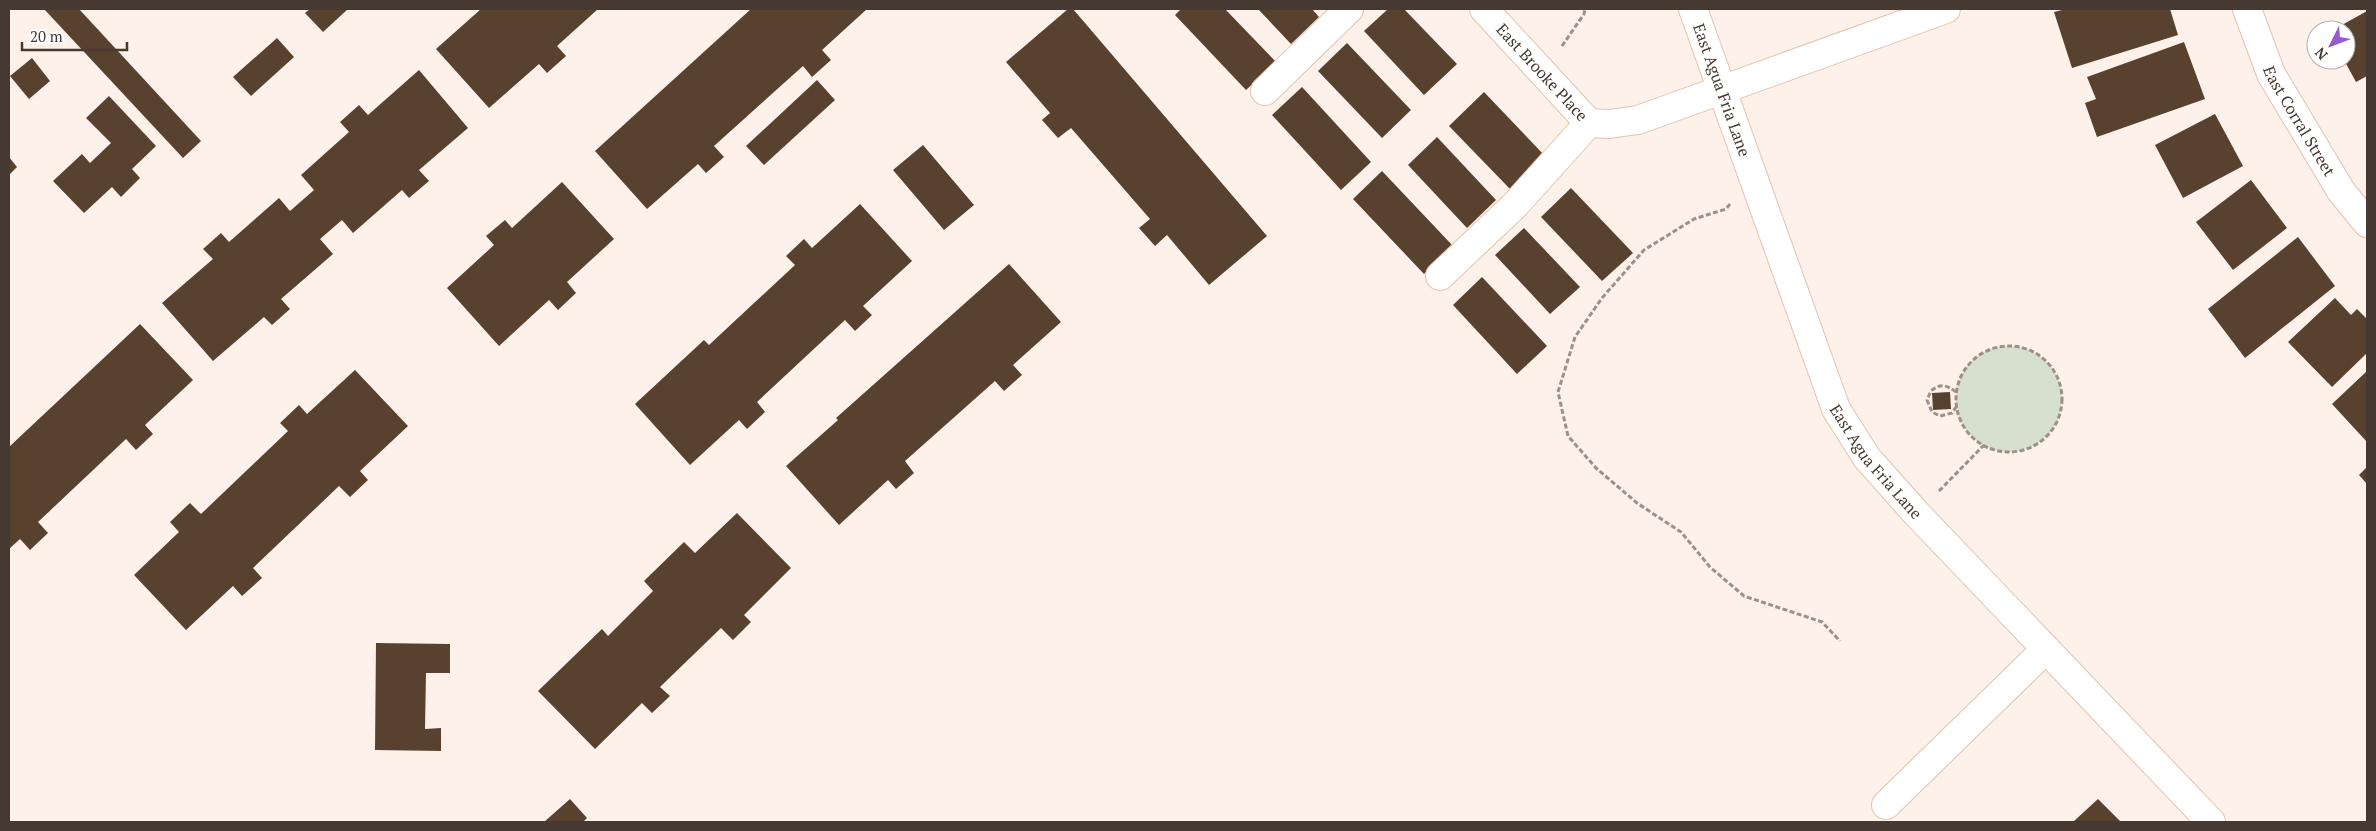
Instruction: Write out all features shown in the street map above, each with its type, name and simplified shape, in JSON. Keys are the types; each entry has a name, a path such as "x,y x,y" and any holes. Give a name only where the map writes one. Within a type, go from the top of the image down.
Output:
{"street":[{"path":"1265,91 1350,9"},
{"name":"East Brooke Place","path":"1484,9 1589,123 1609,124 1638,120 1721,92 1946,9"},
{"name":"East Agua Fria Lane","path":"1693,9 1721,92 1836,409 1867,458 1916,513 2211,822"},
{"name":"East Corral Street","path":"2247,9 2271,74 2341,191 2367,223"},
{"path":"1440,276 1514,206 1589,123"},
{"path":"1886,804 2046,649"}],"path":[{"path":"1542,71 1566,41 1585,9"},
{"path":"1752,178 1726,209 1694,219 1644,250 1602,298 1576,337 1558,392 1568,436 1596,468 1637,503 1681,532 1710,567 1744,596 1822,622 1840,641"},
{"path":"1995,348 2022,348 2037,354 2049,365 2057,377 2062,396 2053,428 2042,440 2020,451 2009,452 1991,449 1967,431 1960,420 1956,407 1956,392 1964,370 1982,353 1995,348"},
{"path":"1956,392 1948,386 1941,385 1931,391 1928,400 1932,412 1940,416 1952,413 1956,407"},
{"path":"1916,513 1984,445"}],"green space":[{"path":"2009,346 2029,350 2046,362 2058,379 2062,399 2058,419 2046,436 2029,448 2009,452 1989,448 1972,436 1960,419 1956,399 1960,379 1972,362 1989,350"}],"building":[{"path":"44,9 79,9 201,141 183,158"},
{"path":"310,9 348,9 323,32 305,13"},
{"path":"481,9 598,9 557,46 566,56 547,73 539,64 489,108 436,49"},
{"path":"751,9 867,9 822,50 831,60 812,77 803,66 714,146 724,157 706,173 698,164 647,209 595,151"},
{"path":"1068,9 1073,9 1267,236 1209,285 1167,235 1155,246 1139,228 1150,219 1071,128 1058,138 1042,120 1050,113 1006,62"},
{"path":"1181,9 1225,9 1276,62 1246,90 1175,15"},
{"path":"1258,9 1312,9 1319,17 1291,44"},
{"path":"1388,9 1404,9 1457,64 1424,95 1364,31"},
{"path":"2066,9 2170,9 2178,35 2072,68 2054,12"},
{"path":"2367,11 2367,76 2356,82 2349,70 2356,70 2356,20 2351,20"},
{"path":"277,38 294,57 251,96 233,77"},
{"path":"2184,42 2205,99 2097,137 2085,103 2096,99 2087,77"},
{"path":"1347,43 1411,110 1382,138 1318,71"},
{"path":"32,58 50,81 29,99 10,76"},
{"path":"419,70 468,128 419,170 429,181 409,198 402,190 353,233 342,220 320,239 333,254 281,299 290,309 272,325 264,317 213,361 162,303 213,259 203,249 221,233 229,242 279,198 290,211 314,190 301,175 349,132 340,122 359,105 368,115"},
{"path":"817,80 835,100 764,165 746,146"},
{"path":"1302,87 1371,162 1341,190 1272,115"},
{"path":"1484,92 1545,156 1510,189 1449,126"},
{"path":"109,96 156,146 132,169 140,178 121,197 112,187 84,213 53,181 82,154 90,163 111,143 86,118"},
{"path":"2215,114 2243,166 2183,198 2155,145"},
{"path":"1437,137 1496,200 1467,228 1408,165"},
{"path":"923,145 974,205 944,230 893,170"},
{"path":"9,157 17,167 9,175"},
{"path":"1382,171 1453,246 1424,274 1353,199"},
{"path":"2251,180 2287,228 2233,270 2196,222"},
{"path":"562,182 614,239 567,282 576,293 558,310 549,300 499,346 447,288 494,245 486,236 505,220 512,228"},
{"path":"1571,188 1633,253 1602,281 1541,217"},
{"path":"860,204 912,261 863,306 872,315 855,331 845,320 757,402 765,412 747,429 739,420 690,465 635,404 704,340 709,345 795,265 786,256 804,239 812,248"},
{"path":"1524,228 1580,287 1550,314 1495,255"},
{"path":"2298,237 2335,286 2245,358 2208,309"},
{"path":"1009,264 1061,322 1013,365 1022,375 1004,391 995,381 905,461 914,473 896,489 888,480 839,525 786,466 838,420 836,418"},
{"path":"1482,277 1547,346 1517,374 1453,305"},
{"path":"2335,298 2351,315 2357,309 2367,319 2367,353 2332,387 2288,342"},
{"path":"140,324 193,380 145,425 153,434 136,450 126,439 38,522 48,533 30,550 20,539 9,549 9,447"},
{"path":"355,370 408,426 360,471 368,480 350,497 339,486 253,568 262,578 242,596 233,586 186,630 134,575 179,532 170,522 190,503 201,514 288,431 280,423 299,405 307,414"},
{"path":"2367,371 2367,442 2332,404"},
{"path":"1950,392 1951,409 1933,410 1932,393"},
{"path":"2367,467 2367,484 2359,475"},
{"path":"737,513 791,568 744,615 751,622 733,640 721,628 660,687 670,696 652,713 642,703 595,749 538,691 602,629 608,636 653,591 644,581 684,542 695,553"},
{"path":"376,643 450,644 450,673 426,673 425,729 441,728 441,751 375,750"},
{"path":"570,799 587,818 583,822 544,822"},
{"path":"2098,799 2121,822 2073,822"}]}
